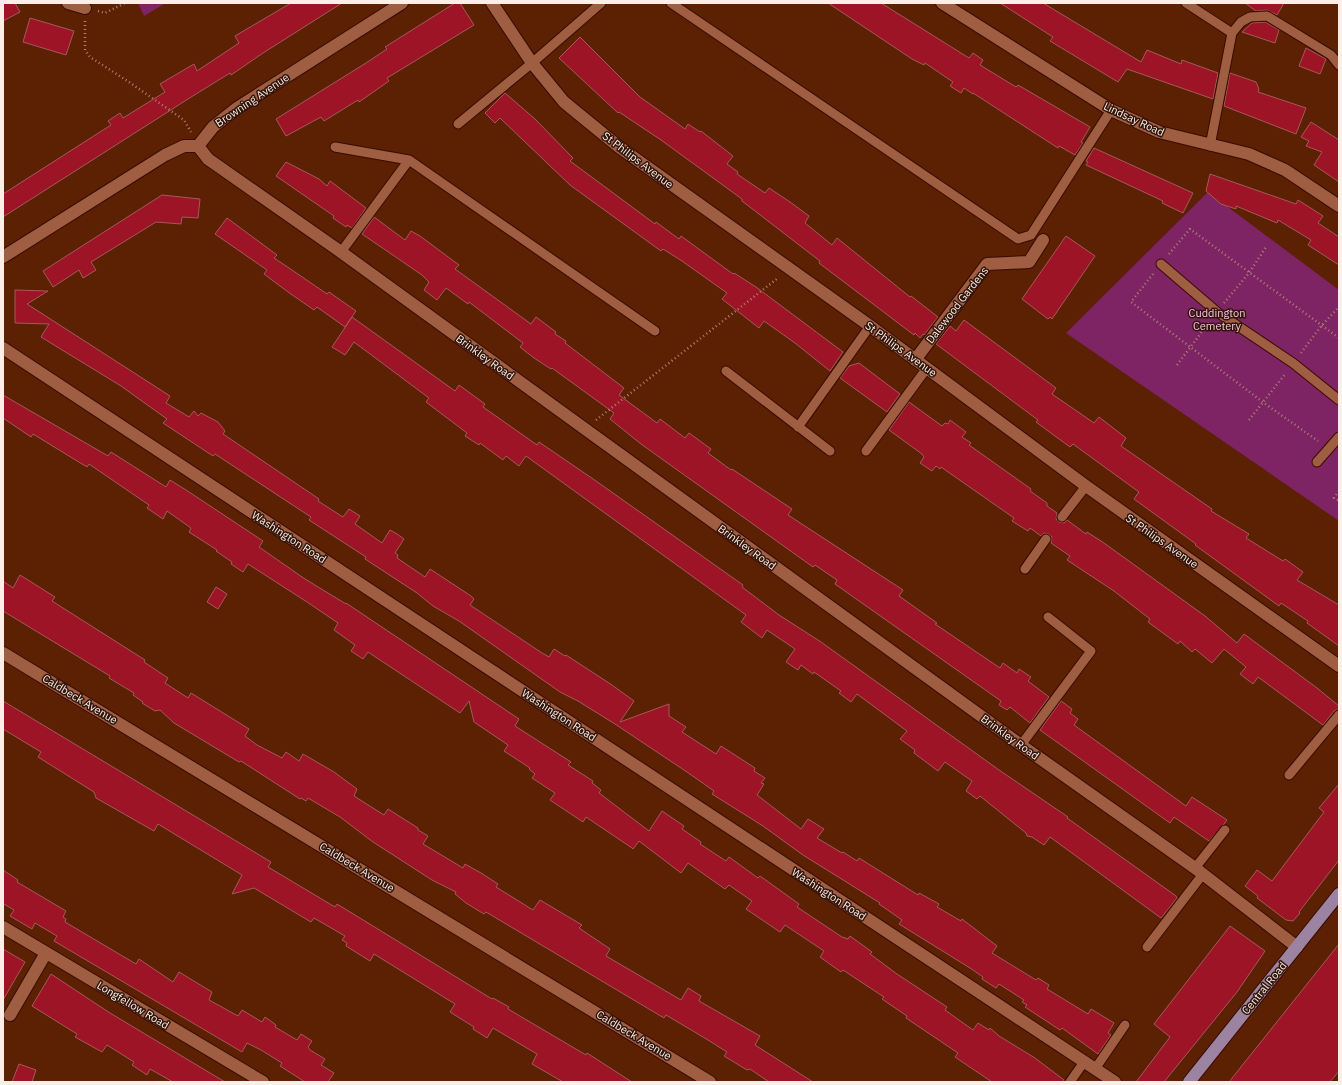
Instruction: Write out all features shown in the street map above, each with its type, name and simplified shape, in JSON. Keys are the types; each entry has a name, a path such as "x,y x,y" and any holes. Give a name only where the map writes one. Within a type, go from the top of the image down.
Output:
{"main road":[{"name":"Central Road","path":"1189,1082 1339,894"}],"street":[{"path":"68,3 85,8"},
{"name":"Browning Avenue","path":"198,146 213,127 237,108 402,3"},
{"name":"St Philips Avenue","path":"492,3 532,63 564,102 619,147 870,326 1086,486 1339,666"},
{"name":"Lindsay Road","path":"942,3 1111,110 1159,132 1210,146 1250,154 1285,170 1339,206"},
{"path":"3,257 165,155 184,146 198,146"},
{"name":"Brinkley Road","path":"198,146 208,159 341,252 1021,745 1199,871 1297,947"},
{"name":"Dalewood Gardens","path":"915,360 987,264 1029,262 1043,240"},
{"name":"Washington Road","path":"3,348 1115,1082"},
{"name":"Caldbeck Avenue","path":"3,653 710,1082"},
{"name":"Longfellow Road","path":"3,927 263,1082"},
{"path":"10,1015 46,953"}],"lane":[{"path":"458,124 532,63 601,3"},
{"path":"671,3 1018,239 1031,235 1111,110"},
{"path":"1186,3 1232,33"},
{"path":"1210,146 1232,33 1241,22 1250,17 1267,16 1331,55 1339,65"},
{"path":"335,147 409,160 654,331"},
{"path":"341,252 409,160"},
{"path":"1161,264 1217,312 1293,363 1339,400"},
{"path":"798,427 870,326"},
{"path":"866,451 927,368"},
{"path":"726,371 830,451"},
{"path":"1317,462 1339,437"},
{"path":"1062,517 1086,486"},
{"path":"1025,569 1046,539"},
{"path":"1021,745 1091,651 1048,617"},
{"path":"1289,775 1339,715"},
{"path":"1147,948 1225,830"},
{"path":"1095,1069 1125,1025"},
{"path":"1070,1082 1084,1062"}],"path":[{"path":"125,3 105,13 85,8 85,50 90,58 129,82 184,120 198,146"},
{"path":"1330,449 1264,403 1131,302 1190,229 1339,338"},
{"path":"584,429 789,269"},
{"path":"1339,491 1334,498 1339,501"}],"green space":[{"path":"138,3 166,3 144,16"},
{"name":"Cuddington Cemetery","path":"1208,192 1339,290 1339,521 1066,333"}],"building":[{"path":"3,3 15,3 20,12 3,21"},
{"path":"291,3 342,3 231,75 230,73 188,99 3,217 3,194 111,125 108,121 120,113 123,118 165,92 160,84 194,64 197,71 239,43 235,36"},
{"path":"455,3 460,3 474,25 387,78 389,81 359,102 358,100 324,121 321,117 286,136 276,119 366,63 387,49 385,47"},
{"path":"828,3 881,3 969,58 973,53 983,60 980,65 1016,87 1018,85 1090,127 1081,142 1083,143 1075,155 1059,146 1058,148 973,93 964,88 961,93 950,86 953,82 925,63 924,65 912,59"},
{"path":"1000,3 1043,3 1141,62 1147,50 1181,64 1182,60 1218,73 1213,99 1127,69 1118,82 1050,41 1053,37"},
{"path":"1245,3 1284,3 1277,15 1267,10 1256,11"},
{"path":"30,18 74,31 66,55 23,42"},
{"path":"1265,22 1279,30 1275,43 1242,32 1252,23"},
{"path":"580,37 640,97 685,129 688,124 700,132 701,131 733,156 727,164 738,172 737,174 765,193 769,188 790,202 809,216 805,223 832,245 837,238 910,297 911,296 938,317 924,335 923,334 920,338 915,333 914,335 819,263 820,261 742,201 742,199 661,140 619,112 618,113 559,58"},
{"path":"1306,48 1326,59 1320,74 1299,66"},
{"path":"1230,73 1256,82 1259,89 1258,92 1306,108 1296,134 1224,106"},
{"path":"505,93 535,119 573,158 570,161 655,224 656,222 679,239 681,236 733,274 734,273 756,287 843,352 830,371 764,321 759,328 722,299 727,293 682,261 663,249 661,251 570,185 500,118 495,123 485,113"},
{"path":"1311,122 1339,140 1339,182 1314,165 1322,152 1306,146 1309,141 1301,137"},
{"path":"1094,148 1193,193 1183,213 1162,203 1163,201 1086,165 1088,162 1086,161"},
{"path":"286,162 319,179 327,186 330,181 366,208 352,228 347,225 346,227 333,218 334,216 276,176"},
{"path":"1210,174 1296,204 1298,200 1323,216 1318,223 1339,237 1339,265 1308,245 1311,240 1278,220 1277,223 1236,206 1236,209 1221,204 1206,191"},
{"path":"162,195 200,199 198,218 182,217 181,224 156,222 91,262 96,270 83,278 79,270 53,287 43,271"},
{"path":"374,217 405,240 411,231 420,236 459,265 455,269 531,324 536,317 556,332 555,334 566,341 565,343 624,388 619,395 657,423 660,419 685,438 689,433 711,449 708,453 731,470 732,469 792,509 788,515 903,590 899,596 937,623 935,624 1000,668 1003,663 1017,673 1019,669 1031,677 1028,681 1049,697 1030,723 1010,707 1007,710 999,705 1001,701 835,584 837,580 815,565 813,567 641,444 610,419 614,413 552,368 551,369 534,358 520,347 523,343 469,302 468,304 446,288 437,300 424,290 429,282 422,275 362,234"},
{"path":"227,218 277,255 274,258 327,294 329,292 356,311 345,327 317,307 314,310 288,292 264,274 267,270 215,234"},
{"path":"1066,236 1095,256 1052,319 1050,317 1048,319 1022,299"},
{"path":"15,290 48,291 27,304 170,396 166,403 189,417 194,411 198,416 201,413 218,422 225,431 223,434 319,499 318,501 332,510 343,517 349,509 360,516 355,524 382,543 390,530 397,534 404,539 395,553 398,555 397,558 425,577 430,569 471,596 474,599 470,605 542,653 549,657 554,649 565,656 566,655 612,685 634,701 620,722 669,704 669,716 686,727 682,732 716,754 721,746 755,768 754,771 765,778 761,783 764,784 757,795 801,829 808,819 824,829 817,838 857,861 859,858 918,895 919,893 939,904 937,907 961,921 962,919 997,946 992,953 1036,980 1038,978 1049,985 1047,989 1088,1014 1091,1009 1114,1023 1108,1033 1111,1035 1098,1054 1062,1028 1060,1030 1025,1007 1027,1005 1022,1002 1024,1000 999,984 996,988 982,979 983,977 970,968 899,924 902,920 879,904 880,903 803,855 763,826 712,794 714,791 687,772 615,724 578,701 560,692 459,621 433,606 417,593 365,559 366,557 309,520 311,517 215,454 213,456 163,423 167,419 121,386 41,337 49,324 15,323"},
{"path":"352,317 455,391 459,385 485,404 483,407 537,445 539,442 596,481 743,585 742,587 779,615 821,642 999,770 1068,817 1067,818 1177,898 1161,918 1050,837 1044,845 1032,837 1027,836 1026,833 980,796 977,799 966,791 972,781 945,762 938,771 914,753 915,750 900,739 907,731 857,694 851,702 839,693 841,691 814,672 813,674 801,665 798,670 786,662 795,649 767,630 762,638 741,622 746,615 526,456 519,466 506,456 503,460 480,443 479,445 465,436 467,433 426,402 429,398 354,342 345,355 332,347"},
{"path":"964,320 1056,388 1052,394 1094,423 1099,417 1126,438 1121,446 1212,509 1211,511 1249,534 1246,538 1283,561 1285,559 1303,572 1297,580 1339,605 1339,646 1307,623 1308,621 1281,603 1279,606 1195,545 1196,544 1134,499 1139,492 1073,444 1070,447 1036,422 1038,420 936,344 950,326 956,331"},
{"path":"859,363 900,394 887,412 840,378 849,366"},
{"path":"3,395 108,456 111,452 166,487 170,480 186,490 263,541 259,547 305,579 346,603 519,719 515,726 571,762 568,765 593,781 592,783 601,790 599,793 649,831 662,811 684,826 682,829 701,842 700,844 726,861 729,857 758,878 760,876 799,904 797,907 842,937 848,939 850,936 872,952 870,954 897,974 947,1007 945,1010 973,1030 978,1023 989,1030 990,1028 999,1036 1035,1058 1064,1080 1064,1082 992,1082 955,1057 958,1053 906,1018 907,1016 882,999 884,997 843,970 841,972 820,957 824,951 785,925 780,932 746,909 752,901 729,885 725,889 688,863 681,873 639,841 633,849 586,817 583,822 550,800 555,793 532,778 535,774 529,769 530,768 504,751 508,745 474,722 469,701 460,713 368,652 363,659 351,651 355,645 334,630 338,623 307,602 248,564 243,572 231,564 232,562 216,551 217,550 189,532 191,528 167,511 163,519 147,508 149,505 89,464 87,467 33,434 31,437 3,418"},
{"path":"909,402 942,426 945,423 948,424 950,420 966,432 962,437 971,443 969,445 1031,489 1030,491 1047,503 1047,506 1057,513 1056,519 1059,522 1064,523 1067,520 1086,534 1087,532 1104,543 1205,616 1237,643 1244,634 1317,688 1339,706 1339,709 1334,711 1323,725 1258,677 1253,684 1240,674 1246,667 1224,649 1212,663 1195,649 1192,652 1180,641 1178,644 1148,622 1150,619 1114,591 1067,560 1070,556 1051,543 1052,537 1049,534 1044,533 1041,536 1030,528 1028,531 1012,521 1014,518 941,467 940,469 936,466 932,471 920,463 924,457 922,454 889,430"},
{"path":"20,575 55,597 52,601 145,660 144,662 168,678 165,683 188,698 191,693 249,729 245,736 257,745 282,758 286,752 299,761 303,754 334,772 357,789 354,796 384,815 388,809 428,836 423,844 463,868 465,864 481,873 498,884 496,887 533,910 540,900 582,925 579,928 610,949 606,956 681,1000 688,988 701,996 699,1001 760,1036 755,1045 813,1082 769,1082 750,1069 747,1070 724,1056 727,1052 708,1040 666,1015 664,1018 486,912 484,914 466,903 455,894 456,892 432,880 373,842 340,817 308,798 306,801 301,798 300,799 241,761 239,762 174,723 160,710 155,711 142,703 143,702 133,695 134,693 109,678 110,676 3,611 3,581 13,588"},
{"path":"216,587 227,594 218,609 207,602"},
{"path":"3,701 271,862 268,867 335,907 337,904 492,999 493,998 509,1007 508,1009 586,1055 587,1053 632,1082 563,1082 532,1064 537,1054 493,1028 487,1038 473,1029 474,1027 450,1012 455,1004 374,954 370,961 346,946 347,943 342,940 345,936 314,918 311,922 254,888 232,894 242,875 158,824 154,831 96,798 94,792 38,757 41,752 3,729"},
{"path":"1061,701 1072,709 1070,713 1078,719 1074,725 1186,806 1192,797 1227,820 1209,841 1174,817 1170,823 1040,730"},
{"path":"1339,784 1339,860 1293,921 1286,920 1257,898 1258,896 1245,886 1257,870 1272,881 1324,812 1319,808"},
{"path":"3,870 18,880 17,882 66,911 63,917 66,919 65,922 136,964 139,959 173,982 179,972 212,992 209,1000 238,1016 242,1010 262,1022 265,1017 276,1025 275,1027 297,1040 301,1034 312,1041 308,1047 310,1050 325,1059 321,1065 334,1073 328,1082 305,1082 280,1066 282,1063 247,1043 242,1052 54,941 57,936 35,923 32,929 10,916 14,910 4,904 3,906"},
{"path":"1230,926 1265,951 1237,992 1164,1082 1136,1082 1170,1037 1154,1024"},
{"path":"1339,944 1339,1071 1330,1082 1229,1082"},
{"path":"3,949 25,962 3,1000"},
{"path":"51,974 110,1013 225,1082 173,1082 150,1069 147,1075 132,1065 134,1062 107,1045 102,1052 75,1037 77,1034 32,1006"},
{"path":"19,1064 36,1070 32,1082 12,1082"}]}
